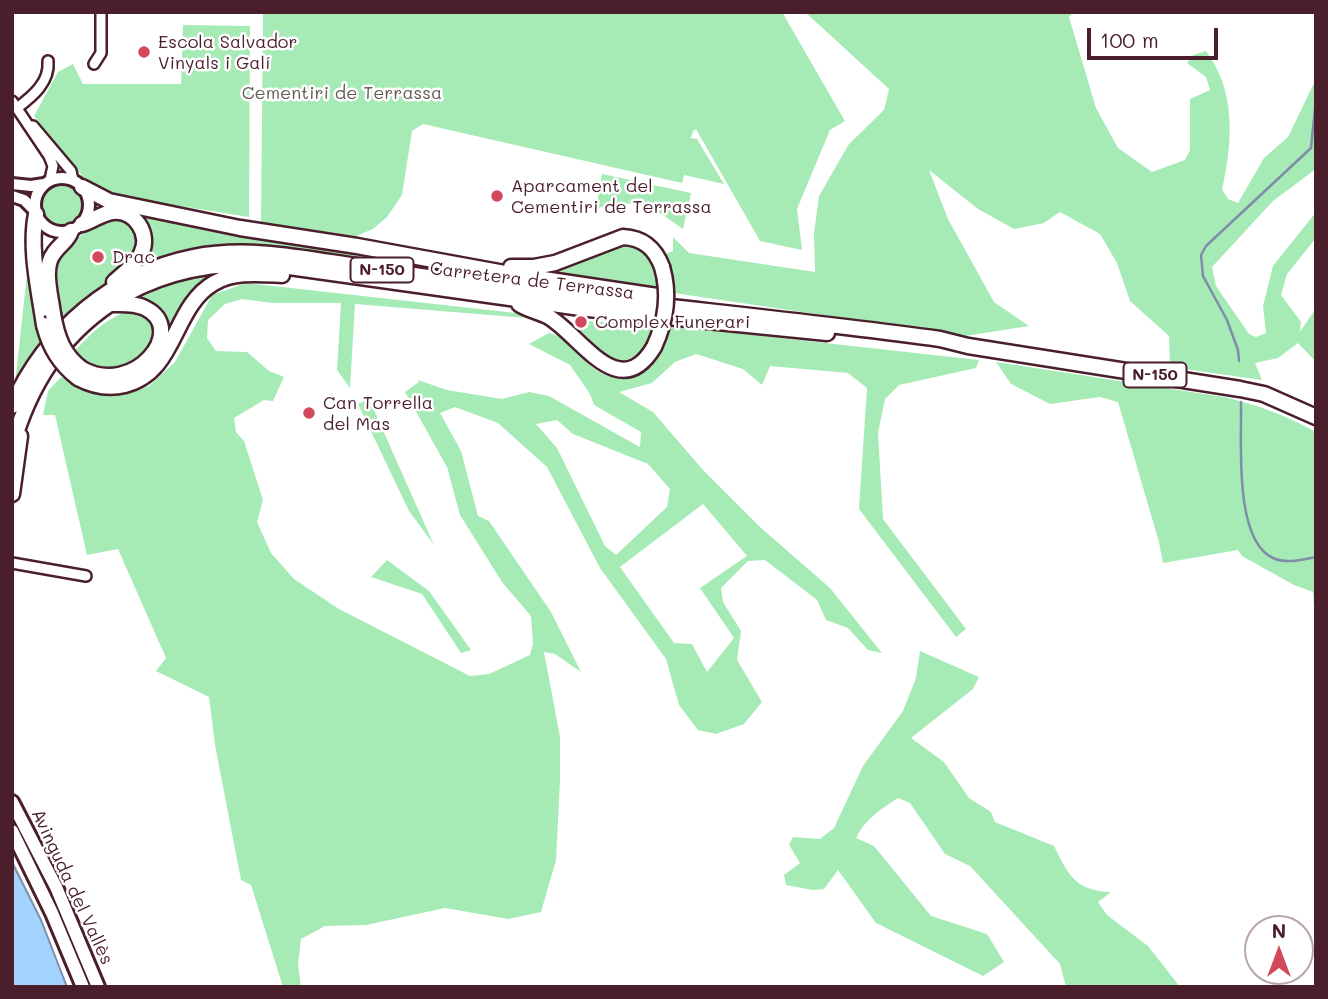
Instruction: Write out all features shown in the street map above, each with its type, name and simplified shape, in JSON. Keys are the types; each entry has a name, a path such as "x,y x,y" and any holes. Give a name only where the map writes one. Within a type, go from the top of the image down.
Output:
{"main road":[{"path":"78,183 109,201 240,228 713,305 751,314"},
{"path":"35,212 35,252 51,347 59,360 102,386 130,383 149,373 163,357 193,302 206,288 222,279 250,274 347,276"},
{"path":"48,319 48,266 51,256 66,242 76,227 111,212 125,213 140,226 144,244 138,260 79,313"},
{"path":"458,263 544,266 623,237 647,244 657,255 666,289 665,315 654,347 637,366 625,369 612,368 599,362 549,317 509,299"},
{"name":"Carretera de Terrassa","path":"12,406 38,359 63,328 79,313 118,286 158,267 193,257 242,252 299,257 591,298 751,314 940,339 1240,389 1264,394 1316,417"},
{"name":"Carretera de Terrassa","path":"12,447 20,422 38,384 79,329 132,290 160,278 211,265 258,264 509,299 672,318 935,345 968,345"},
{"path":"80,374 122,375 146,363 157,348 160,332 153,314 139,306 110,304"},
{"path":"549,317 672,318"},
{"path":"12,494 19,455 20,422"},
{"name":"Avinguda del Vallès","path":"12,802 56,887 98,987"},
{"name":"Avinguda del Vallès","path":"12,831 52,913 83,987"}],"street":[{"path":"94,64 101,53 101,12"},
{"path":"12,196 24,200 47,228 61,233 76,227 89,209 89,201 71,171 15,105 33,96 43,83 49,69 48,61"},
{"path":"26,119 52,163 47,182 36,196 35,212"},
{"path":"12,184 31,186 66,178 78,183"},
{"path":"12,563 86,576"}],"green space":[{"name":"Cementiri de Terrassa","path":"263,12 782,12 845,121 830,130 797,209 802,250 760,241 696,129 691,138 697,139 724,184 684,175 682,183 423,124 412,131 402,195 387,217 373,229 356,236 261,222"},
{"path":"805,12 1073,12 1069,17 1096,108 1118,148 1152,172 1185,160 1190,150 1190,99 1210,90 1206,77 1187,63 1193,55 1206,51 1223,83 1229,117 1230,135 1222,189 1228,199 1238,203 1264,158 1288,137 1316,79 1316,169 1273,201 1212,267 1216,286 1249,334 1256,337 1266,333 1263,306 1273,266 1316,212 1316,238 1287,274 1281,295 1301,322 1300,332 1316,308 1316,362 1298,343 1278,358 1255,363 1262,380 1170,367 1169,336 1130,301 1117,263 1100,234 1060,212 1044,223 1014,229 978,209 929,170 948,219 994,302 1029,326 965,336 674,293 665,254 673,251 673,237 689,253 815,272 814,233 819,196 849,144 884,110 889,89"},
{"path":"183,25 250,26 249,217 117,196 84,178 34,116 58,72 73,64 83,84 181,84"},
{"path":"602,174 691,193 683,229 653,209 637,205 620,203 596,209"},
{"path":"62,185 77,191 83,206 77,221 62,227 47,221 41,206 47,191"},
{"path":"134,211 600,293 261,246 199,250 140,267"},
{"path":"116,217 131,222 139,234 136,253 113,277 60,322 53,272 56,259 79,237"},
{"path":"31,237 42,342 16,385 15,384"},
{"path":"619,246 629,246 643,253 652,266 659,291 547,274 561,271"},
{"path":"219,273 165,339 136,299 176,282"},
{"path":"246,283 516,313 526,318 355,304 350,388 337,370 341,303 272,303 242,299 225,304 208,320 207,338 216,351 247,352 269,371 284,377 273,401 264,400 234,418 236,432 244,441 263,500 257,522 271,553 294,579 339,609 470,676 489,674 530,655 533,644 531,616 502,582 460,515 447,467 405,392 419,382 418,380 447,390 502,399 529,392 549,396 640,447 641,432 594,405 590,394 570,365 529,344 549,333 556,335 568,342 599,371 615,377 632,376 648,368 660,353 671,326 979,360 976,368 899,385 885,399 878,433 883,519 966,629 956,637 859,509 867,388 848,373 770,366 762,385 743,369 696,354 675,362 652,383 619,392 653,412 703,470 760,527 830,588 882,653 868,650 848,628 826,620 817,600 765,560 748,561 721,588 723,602 741,631 737,660 762,702 744,724 716,734 698,730 679,705 666,659 600,568 547,467 498,423 455,407 440,413 461,451 478,516 489,521 551,612 581,672 555,654 544,652 560,737 556,860 541,912 508,919 445,908 366,925 325,926 301,939 298,964 301,987 283,987 251,885 241,880 215,745 209,697 156,671 166,658 118,549 87,555 55,415 43,415 48,391 61,377 97,393 127,393 149,386 175,362 212,295","holes":["557,420 573,434 648,464 670,489 667,507 616,555 605,546 557,448 536,424","703,504 747,556 700,588 734,638 707,672 692,644 674,643 620,567"]},
{"path":"132,310 148,316 156,331 150,351 127,369 96,370 72,354 107,322"},
{"path":"583,321 655,324 642,348 629,359 621,361 613,360 604,354 576,327 575,324 583,324"},
{"path":"996,362 1224,397 1271,411 1316,432 1316,638 1313,592 1294,585 1242,556 1238,550 1163,563 1118,402 1100,397 1050,404 1011,384"},
{"path":"369,399 434,545 409,511 358,404"},
{"path":"387,560 429,591 471,650 461,653 422,594 371,577"},
{"path":"920,651 979,677 973,689 911,738 944,762 969,798 991,812 995,822 1054,846 1069,873 1081,885 1111,892 1098,902 1107,915 1148,946 1180,987 1066,987 1060,964 970,866 945,854 910,803 898,798 869,820 856,838 874,846 931,916 987,934 1004,962 983,976 876,923 838,870 824,889 813,890 786,885 784,875 800,863 789,845 793,837 820,839 834,828 863,766 903,711 916,678"}],"water":[{"path":"12,862 41,920 67,987 12,987"}],"waterway":[{"path":"1239,361 1238,350 1227,320 1203,276 1201,255 1206,246 1311,148 1316,99"},
{"path":"1241,402 1242,487 1251,531 1260,548 1273,558 1289,561 1316,557"}],"place":[{"name":"Escola Salvador Vinyals i Galí","path":"144,52"},
{"name":"Aparcament del Cementiri de Terrassa","path":"497,196"},
{"name":"Drac","path":"98,257"},
{"name":"Complex Funerari","path":"581,322"},
{"name":"Can Torrella del Mas","path":"309,413"}]}
